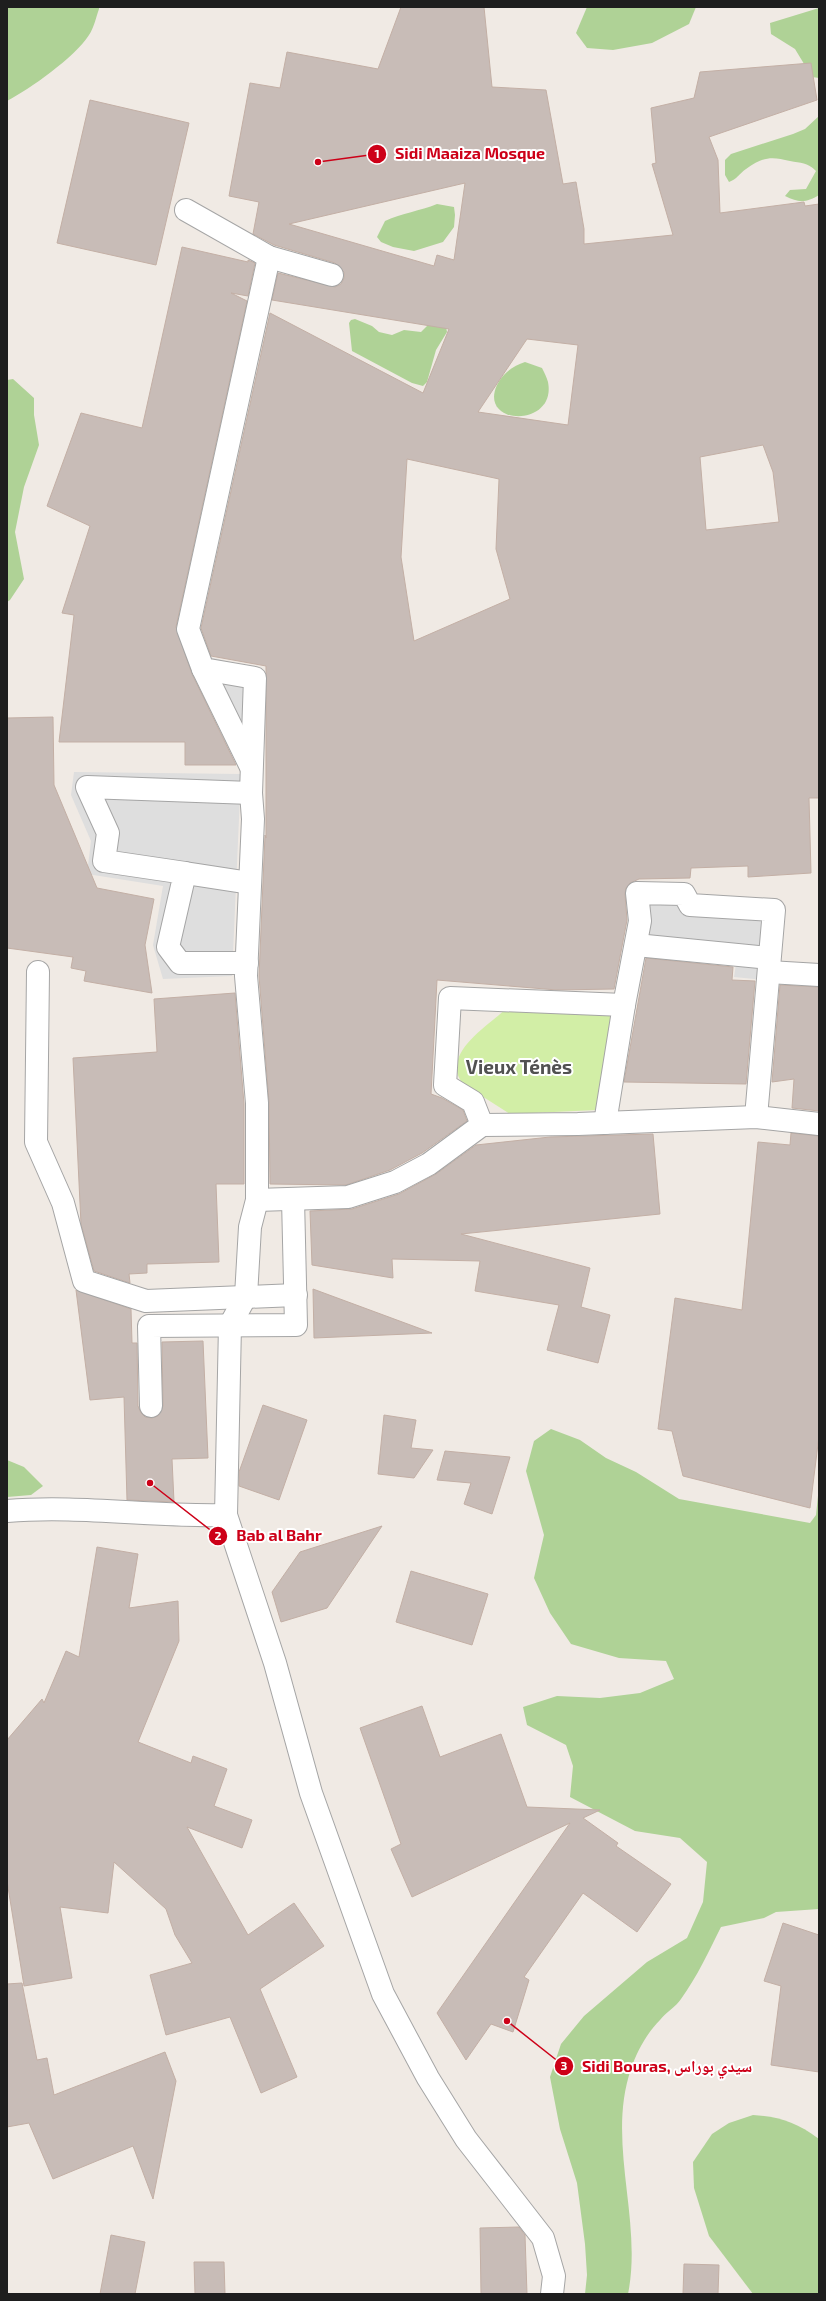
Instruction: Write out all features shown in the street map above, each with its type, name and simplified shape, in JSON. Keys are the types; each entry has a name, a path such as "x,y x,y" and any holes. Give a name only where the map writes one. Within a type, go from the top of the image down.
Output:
{"street":[{"path":"186,210 269,257 332,275"},
{"path":"253,771 203,669 188,629 269,257"},
{"path":"203,669 255,678 252,793 253,819 246,976 257,1103 257,1200 250,1228 246,1296 230,1325 226,1515 275,1662 311,1793 383,1994 428,2078 466,2139 543,2238 554,2276 552,2294"},
{"path":"250,883 104,860 108,833 87,787 252,793"},
{"path":"185,873 168,947 180,963 247,963"},
{"path":"605,1123 624,1005 640,921 637,894 684,894 690,905 774,910 756,1117"},
{"path":"636,945 769,965 819,975"},
{"path":"38,972 36,1142 63,1202 84,1281 146,1301 296,1295"},
{"path":"482,1124 473,1102 445,1085 450,998 624,1005"},
{"path":"257,1200 348,1197 395,1182 428,1164 482,1124 605,1123 756,1117 819,1124"},
{"path":"149,1326 296,1325 293,1199"},
{"path":"146,1301 149,1326 151,1406"},
{"path":"7,1511 39,1508 197,1516 226,1515"}],"green space":[{"path":"7,7 99,7 99,9 91,32 74,53 28,89 7,101"},
{"path":"587,7 696,7 689,24 652,43 613,50 587,48 576,33"},
{"path":"819,8 819,78 812,77 795,49 771,34 770,23"},
{"path":"819,116 819,195 806,201 798,201 785,196 790,190 806,189 816,171 804,163 778,158 757,162 729,182 725,175 725,160 731,154 805,129"},
{"path":"437,204 454,207 454,227 443,242 414,251 393,247 381,242 377,237 385,221"},
{"path":"355,319 372,326 379,332 392,335 404,330 421,332 429,324 445,322 447,332 436,350 427,382 423,386 412,383 352,351 349,323 351,320"},
{"path":"525,362 542,368 548,382 548,397 541,408 531,414 519,416 507,414 498,408 494,399 497,385 509,370"},
{"path":"13,379 34,398 34,415 39,445 24,487 15,532 24,579 10,600 7,602 7,380"},
{"path":"506,1009 612,1014 597,1110 510,1114 463,1084 457,1073 457,1063 461,1052 468,1042"},
{"path":"551,1429 580,1440 606,1458 636,1472 679,1499 810,1523 816,1515 819,1486 819,1909 776,1912 764,1918 721,1927 687,1991 679,2002 655,2025 639,2049 631,2069 624,2097 622,2125 623,2153 631,2238 631,2266 628,2294 585,2294 587,2275 585,2244 577,2183 560,2129 550,2077 561,2044 584,2016 647,1962 687,1938 703,1902 707,1862 680,1838 635,1831 570,1797 573,1766 566,1745 527,1725 523,1707 557,1696 600,1698 640,1693 674,1679 666,1661 619,1658 571,1644 550,1613 534,1578 544,1535 526,1471 534,1441"},
{"path":"7,1460 24,1467 43,1486 31,1495 7,1497"},
{"path":"753,2115 788,2121 803,2128 819,2139 819,2294 753,2294 709,2236 694,2188 693,2162 712,2134 729,2123"}],"shaded area":[{"path":"204,656 262,669 262,764"},
{"path":"74,772 241,774 232,976 163,979 153,945 163,886 87,874 91,841 71,795"},
{"path":"629,885 689,885 692,896 779,900 773,981 734,977 736,964 628,953 633,921"}],"building":[{"path":"401,7 484,7 492,87 546,90 563,184 576,182 584,229 584,244 673,235 652,164 656,163 651,108 694,98 700,72 811,63 817,100 709,137 718,160 720,213 804,202 805,206 819,204 819,798 809,798 811,873 748,877 748,866 691,868 690,878 639,879 630,883 626,888 625,894 627,920 614,989 557,990 437,980 431,1094 442,1098 463,1110 467,1121 422,1153 390,1170 346,1185 270,1184 269,1102 259,976 265,835 266,838 266,666 211,656 201,628 270,313 423,393 449,329 272,300 278,273 335,287 341,284 344,278 344,272 335,263 274,245 253,234 259,202 229,196 250,83 280,88 287,52 378,69","holes":["465,183 454,260 437,255 434,266 289,224","527,339 578,345 568,425 478,412","763,445 773,472 779,522 706,530 700,457","407,459 499,479 496,549 510,599 414,641 401,557"]},
{"path":"90,100 189,123 156,265 57,243"},
{"path":"182,247 248,262 248,260 255,263 248,296 231,293 247,301 176,627 192,674 236,765 185,765 185,742 59,742 74,615 62,613 90,526 47,506 81,413 142,428"},
{"path":"53,717 54,785 97,888 154,899 145,945 152,993 84,981 86,971 71,968 73,957 7,948 7,718"},
{"path":"646,958 733,967 732,980 755,981 746,1084 624,1082"},
{"path":"780,985 819,987 819,1111 792,1108 794,1079 772,1082"},
{"path":"235,993 244,1104 244,1184 216,1184 219,1262 147,1264 147,1273 129,1274 130,1283 94,1271 81,1224 73,1058 157,1052 154,999"},
{"path":"791,1133 819,1136 819,1436 810,1508 683,1476 672,1431 658,1429 675,1298 742,1310 758,1142 790,1145"},
{"path":"653,1134 660,1214 461,1234 590,1268 581,1307 610,1315 598,1363 547,1350 559,1305 475,1291 480,1261 392,1259 393,1278 312,1265 310,1211 352,1209 399,1194 436,1174 476,1145 550,1137"},
{"path":"313,1289 432,1333 314,1338"},
{"path":"76,1290 131,1309 132,1343 137,1343 138,1406 141,1413 145,1417 152,1418 158,1416 163,1406 162,1342 203,1341 208,1458 172,1459 174,1502 127,1500 124,1397 90,1400"},
{"path":"263,1405 307,1420 279,1500 239,1486 239,1472"},
{"path":"384,1415 416,1420 411,1448 433,1450 414,1478 378,1474"},
{"path":"445,1451 510,1457 492,1514 464,1504 471,1483 437,1480"},
{"path":"382,1526 327,1608 281,1622 272,1592 300,1552"},
{"path":"97,1547 138,1554 129,1608 178,1601 179,1641 138,1742 191,1763 193,1756 227,1769 214,1806 252,1820 242,1848 187,1827 248,1935 294,1903 324,1946 260,1989 297,2077 261,2093 230,2017 166,2035 150,1975 192,1963 175,1935 166,1909 114,1862 108,1913 60,1907 72,1978 24,1986 7,1881 7,1740 42,1699 44,1703 66,1651 79,1657"},
{"path":"411,1571 488,1594 472,1645 396,1622"},
{"path":"422,1706 440,1757 501,1734 527,1807 600,1810 583,1818 618,1843 616,1846 671,1884 637,1932 583,1893 524,1977 529,1980 513,2032 491,2024 466,2060 437,2013 570,1823 412,1897 391,1849 401,1844 360,1728"},
{"path":"783,1923 819,1935 819,2072 771,2065 781,1986 764,1981"},
{"path":"22,1983 37,2060 47,2058 54,2095 165,2052 176,2081 153,2199 133,2146 53,2179 29,2123 7,2127 7,1984"},
{"path":"519,2227 525,2235 527,2294 481,2294 480,2228"},
{"path":"111,2235 145,2242 135,2294 100,2294"},
{"path":"194,2262 224,2262 225,2294 195,2294"},
{"path":"684,2264 719,2265 718,2294 683,2294"}],"place":[{"name":"Sidi Maaiza Mosque","path":"318,162"},
{"name":"Bab al Bahr","path":"150,1483"},
{"name":"Sidi Bouras, سيدي بوراس","path":"507,2021"}],"district":[{"name":"Vieux Ténès","path":"519,1067"}]}
